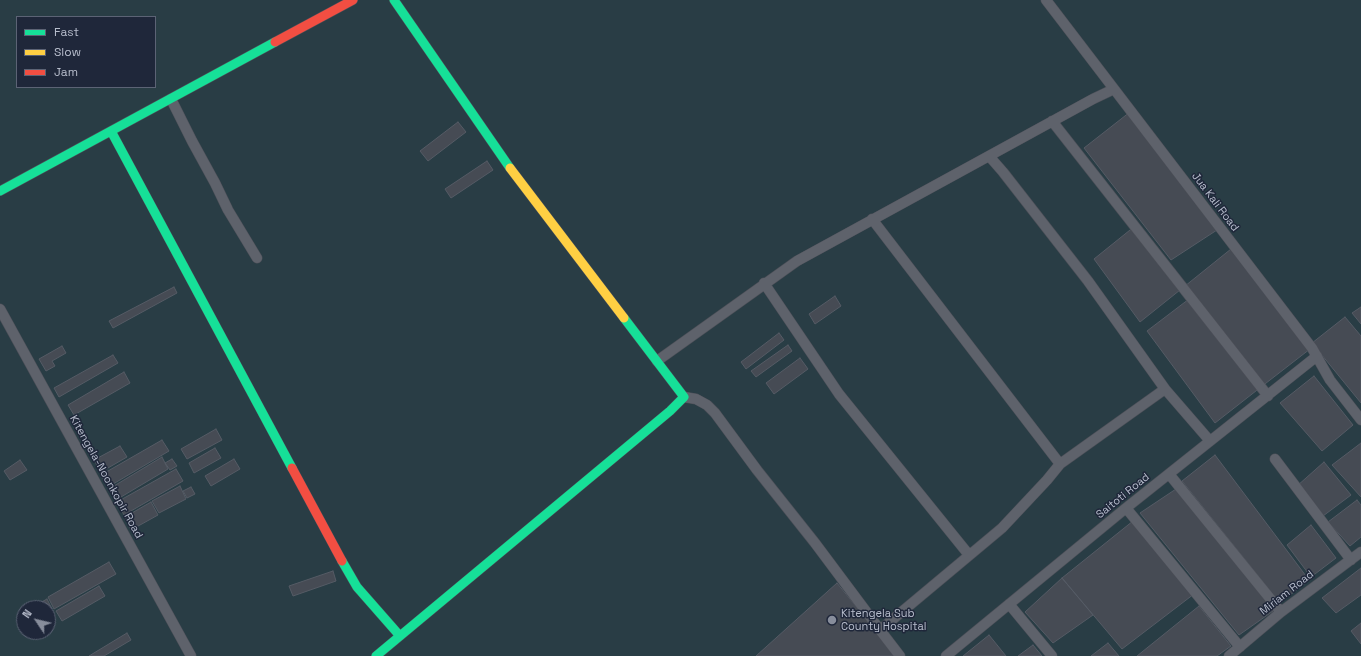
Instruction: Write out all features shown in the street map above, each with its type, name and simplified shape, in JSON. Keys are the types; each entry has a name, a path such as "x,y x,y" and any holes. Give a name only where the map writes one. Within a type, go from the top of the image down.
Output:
{"street":[{"path":"0,191 353,0"},
{"path":"394,0 521,184 684,397 696,399 707,405 715,413 900,656"},
{"name":"Jua Kali Road","path":"1046,0 1312,348 1330,380 1361,420"},
{"path":"657,361 764,283 797,261 1052,121 1114,89"},
{"path":"170,99 228,210 257,258"},
{"path":"1052,121 1268,396"},
{"path":"111,132 252,392 322,526 357,587 400,636"},
{"path":"989,156 1088,281 1165,389 1210,441"},
{"path":"872,219 1060,464"},
{"path":"764,283 839,394 970,555"},
{"name":"Kitengela-Noonkopir Road","path":"0,309 191,656"},
{"name":"Saitoti Road","path":"948,655 1126,508 1317,356"},
{"path":"880,630 1002,528 1048,480 1060,464 1165,389"},
{"path":"376,656 658,421 684,397"},
{"path":"1275,460 1351,560"},
{"path":"1169,474 1281,612"},
{"path":"1126,508 1240,647"},
{"name":"Miriam Road","path":"1229,656 1281,612 1361,552"},
{"path":"1009,604 1052,656"}],"shaded area":[{"path":"0,0 1361,0 1361,656 0,656"}],"building":[{"path":"1130,112 1217,230 1171,260 1084,148"},
{"path":"458,122 466,132 428,161 420,151"},
{"path":"487,161 493,170 451,198 445,189"},
{"path":"1135,226 1185,286 1140,322 1094,259"},
{"path":"1231,249 1310,349 1261,387 1185,286"},
{"path":"174,287 177,293 113,328 109,321"},
{"path":"835,296 841,306 815,324 809,314"},
{"path":"1193,296 1261,387 1215,423 1147,331"},
{"path":"1361,307 1361,324 1352,313"},
{"path":"1345,317 1361,336 1361,403 1312,343"},
{"path":"779,333 784,340 746,369 741,362"},
{"path":"788,345 792,351 756,377 751,371"},
{"path":"62,346 66,353 52,361 55,366 46,371 39,359"},
{"path":"113,355 118,363 59,397 54,388"},
{"path":"800,358 808,369 774,394 766,383"},
{"path":"124,372 130,383 74,415 68,405"},
{"path":"1314,376 1353,425 1322,451 1280,403"},
{"path":"216,429 222,440 187,459 181,449"},
{"path":"162,440 169,451 108,487 101,475"},
{"path":"1361,443 1361,497 1332,465"},
{"path":"120,446 127,457 101,472 94,460"},
{"path":"215,448 221,458 194,473 189,463"},
{"path":"1215,455 1309,580 1280,603 1182,481"},
{"path":"162,457 168,469 116,500 109,489"},
{"path":"172,459 177,466 170,470 165,463"},
{"path":"234,459 240,469 211,486 205,476"},
{"path":"20,460 27,470 10,480 4,471"},
{"path":"1324,462 1351,495 1323,516 1297,486"},
{"path":"176,469 183,481 124,515 117,502"},
{"path":"180,486 186,499 159,513 152,501"},
{"path":"191,487 195,494 187,498 183,491"},
{"path":"1176,489 1276,609 1239,635 1140,513"},
{"path":"1357,500 1361,505 1361,537 1350,546 1328,522"},
{"path":"151,502 158,515 131,530 125,517"},
{"path":"1133,521 1194,594 1122,649 1062,578"},
{"path":"1311,525 1336,558 1311,577 1287,545"},
{"path":"109,562 116,574 56,608 56,600 50,600 48,597"},
{"path":"1361,568 1361,595 1336,613 1322,598"},
{"path":"333,571 336,581 293,596 289,586"},
{"path":"1062,578 1093,615 1053,643 1025,612"},
{"name":"Kitengela Sub County Hospital","path":"837,583 896,656 756,656"},
{"path":"99,586 105,596 62,621 56,611"},
{"path":"1199,606 1231,646 1217,656 1137,656"},
{"path":"1361,623 1361,644 1351,631"},
{"path":"127,633 131,640 104,656 89,656"},
{"path":"989,635 1006,656 963,656"},
{"path":"1108,643 1119,656 1091,656"},
{"path":"1033,645 1042,656 1018,656"}],"traffic: fast":[{"path":"394,0 510,168"},
{"path":"0,191 275,42"},
{"path":"111,131 292,468"},
{"path":"376,656 670,411 684,397 624,318"},
{"path":"342,561 357,587 400,636"}],"traffic: slow":[{"path":"510,168 624,318"}],"traffic: jam":[{"path":"275,42 353,0"},
{"path":"292,468 342,561"}],"place":[{"name":"Kitengela Sub County Hospital","path":"832,620"}]}
